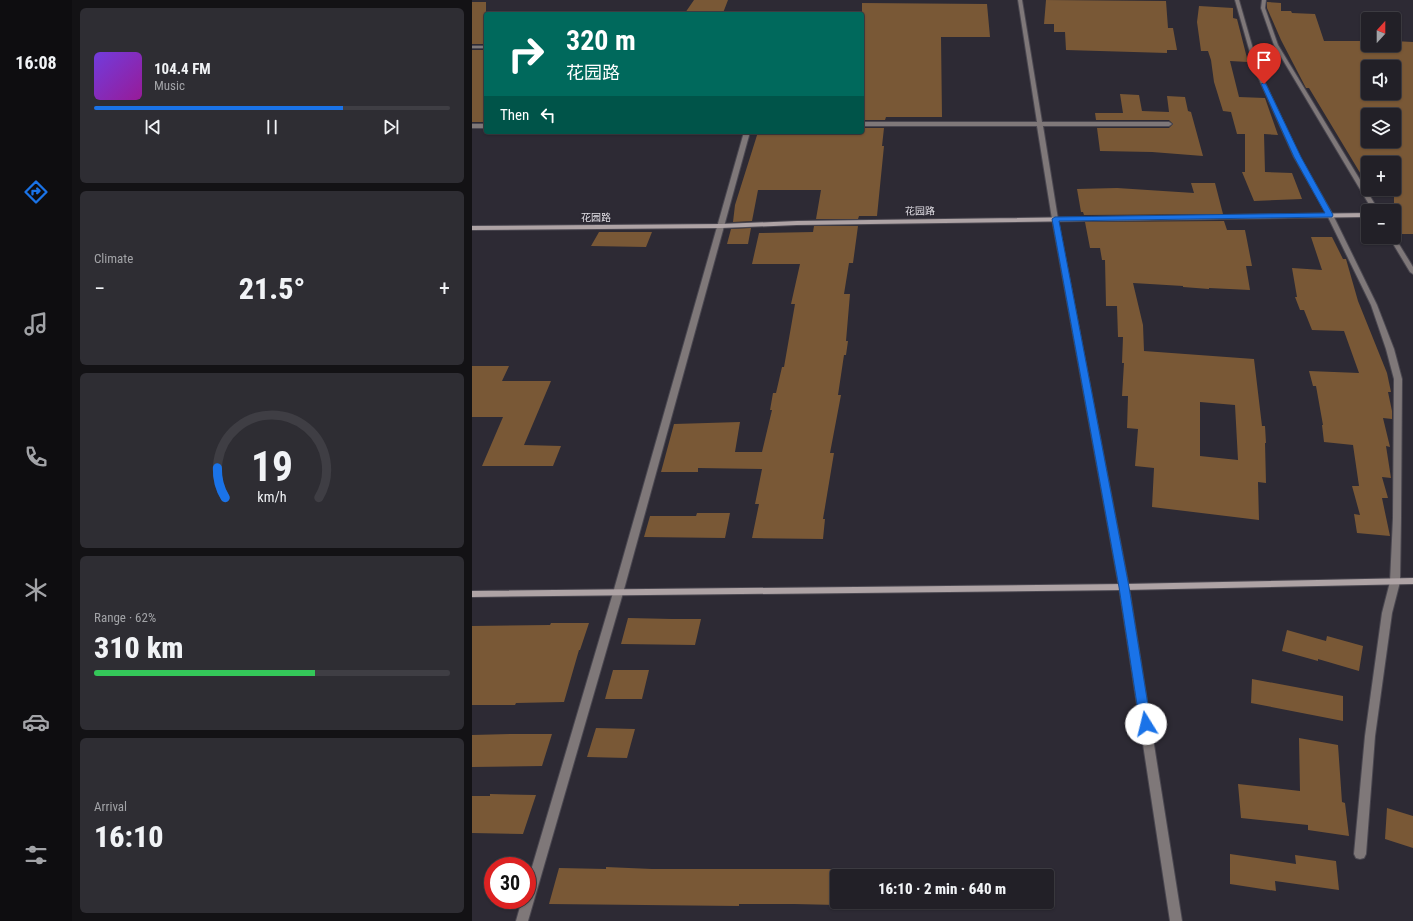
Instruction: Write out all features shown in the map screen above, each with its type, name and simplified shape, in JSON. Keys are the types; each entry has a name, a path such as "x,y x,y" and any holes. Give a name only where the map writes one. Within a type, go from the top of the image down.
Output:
{"street":[{"path":"1020,0 1055,219 1124,587 1176,921"},
{"path":"1237,0 1257,70 1298,157 1330,215 1374,305 1390,349 1398,379 1395,582 1387,613 1370,736 1360,854"},
{"path":"1264,0 1263,8 1276,45 1372,204"},
{"path":"472,46 484,46"},
{"path":"864,124 1169,124"},
{"path":"472,126 484,126"},
{"path":"522,921 618,593 746,134"},
{"name":"花园路","path":"472,228 721,226 797,223 1361,215"},
{"path":"1396,244 1413,272"},
{"path":"472,594 1124,587 1413,581"}],"building":[{"path":"694,0 728,0 723,12 686,12"},
{"path":"1046,0 1166,1 1168,28 1173,28 1177,50 1167,50 1167,53 1066,50 1065,32 1054,32 1054,24 1044,24"},
{"path":"472,2 486,2 486,12 484,12 484,44 472,44"},
{"path":"1267,2 1281,3 1281,11 1315,14 1324,41 1361,41 1361,52 1401,52 1401,41 1413,42 1413,234 1401,234 1401,204 1394,204 1394,196 1401,196 1401,156 1361,156 1361,174 1309,88 1306,88 1281,40 1267,8"},
{"path":"862,3 987,4 990,37 941,37 942,117 886,117 885,120 864,120 864,12 862,12"},
{"path":"1199,6 1233,8 1233,18 1237,19 1248,62 1230,61 1239,97 1265,98 1278,135 1264,134 1265,172 1292,173 1302,199 1254,201 1242,172 1245,172 1245,134 1237,134 1231,112 1223,111 1214,82 1211,60 1208,51 1201,51 1197,22"},
{"path":"472,50 484,50 484,122 472,122"},
{"path":"1120,94 1139,95 1142,111 1169,112 1167,96 1185,97 1188,111 1191,112 1203,156 1152,152 1100,151 1097,128 1169,128 1173,124 1169,120 1096,120 1095,113 1123,113"},
{"path":"864,128 884,128 882,146 884,146 877,216 859,216 858,219 816,219 821,190 758,190 752,221 733,222 735,205 757,134 864,134"},
{"path":"1191,183 1215,183 1223,214 1084,215 1083,212 1081,212 1077,189 1117,188 1194,193"},
{"path":"1224,221 1227,230 1245,230 1252,266 1246,266 1250,290 1209,289 1133,283 1143,325 1144,351 1254,359 1262,426 1265,426 1266,443 1266,483 1258,482 1259,520 1152,507 1154,468 1135,466 1138,429 1127,428 1128,396 1122,396 1124,363 1122,363 1123,337 1118,337 1117,306 1106,306 1105,260 1102,260 1100,248 1090,248 1085,222","holes":["1200,402 1235,405 1238,460 1200,456"]},
{"path":"814,226 858,226 853,263 849,263 844,294 850,294 846,341 848,341 846,355 844,355 838,395 841,395 830,453 834,453 823,519 825,519 823,539 752,538 759,504 755,504 762,469 698,468 698,472 661,472 674,424 740,422 735,452 762,452 772,410 770,410 773,393 776,393 782,367 784,367 795,304 791,304 800,264 752,264 759,233 813,232"},
{"path":"751,228 748,244 727,244 731,229"},
{"path":"599,232 652,232 646,247 591,246"},
{"path":"1311,237 1332,237 1343,259 1346,259 1358,301 1387,373 1391,392 1388,392 1392,419 1383,418 1390,447 1386,446 1391,478 1382,477 1388,498 1382,498 1390,536 1357,533 1354,514 1360,515 1352,486 1359,486 1353,445 1324,442 1323,425 1316,386 1313,386 1309,371 1359,373 1344,331 1312,330 1304,310 1300,310 1295,297 1297,297 1292,268 1322,270"},
{"path":"472,366 509,366 502,381 551,381 524,445 561,446 553,466 482,466 503,417 472,417"},
{"path":"697,513 730,513 725,538 644,537 650,516 696,516"},
{"path":"628,618 701,619 695,645 621,644"},
{"path":"551,623 589,623 579,650 564,702 516,703 515,705 472,705 472,626 550,625"},
{"path":"1287,630 1326,641 1327,636 1363,646 1359,671 1318,659 1318,661 1282,651"},
{"path":"613,670 649,670 642,699 605,699"},
{"path":"1252,679 1343,696 1343,721 1251,703"},
{"path":"596,728 635,729 627,758 587,757"},
{"path":"552,734 542,766 472,767 472,735"},
{"path":"1299,738 1338,745 1342,802 1345,803 1349,836 1308,830 1308,825 1241,818 1238,784 1300,791"},
{"path":"490,794 536,795 523,834 472,833 472,796 490,796"},
{"path":"1387,808 1413,816 1413,848 1385,839"},
{"path":"1230,854 1296,864 1295,855 1336,861 1339,890 1275,881 1276,891 1230,884"},
{"path":"606,867 652,869 830,869 830,905 739,904 739,906 549,904 559,868 606,869"}],"route":[{"path":"1146,724 1124,587 1055,219 1330,215 1298,157 1264,84"}]}
